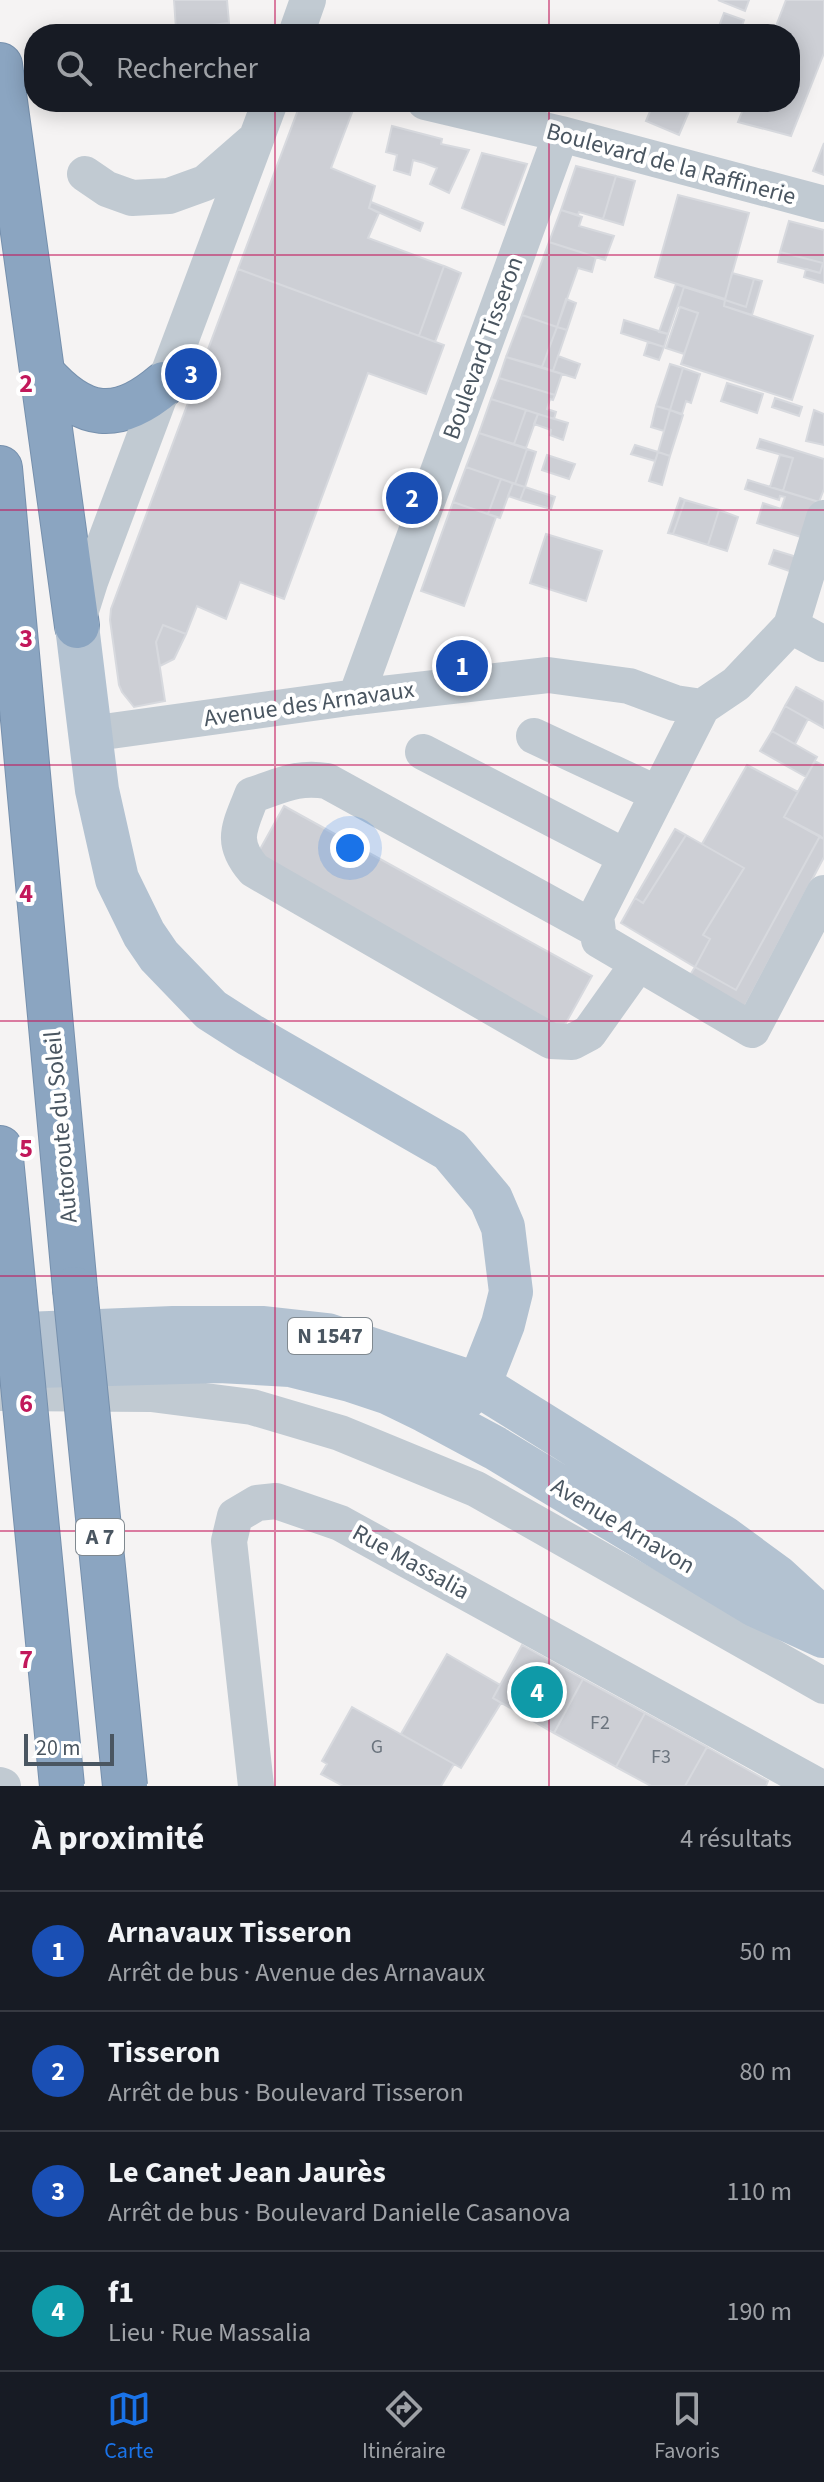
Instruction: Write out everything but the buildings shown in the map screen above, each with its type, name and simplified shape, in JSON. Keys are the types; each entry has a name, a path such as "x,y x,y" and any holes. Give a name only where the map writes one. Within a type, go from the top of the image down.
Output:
{"highway":[{"path":"0,65 77,626"},
{"path":"43,374 61,394 90,409 118,411 135,405 164,384"},
{"name":"Autoroute du Soleil","path":"0,468 75,1289 125,1786"},
{"name":"A 7","path":"0,1148 62,1786"}],"main road":[{"path":"77,626 97,790 117,879 144,934 159,956 211,1010 450,1150 491,1199 503,1227 511,1292 503,1324 479,1385 449,1412 426,1411"},
{"name":"N 1547","path":"0,1335 173,1328 264,1328 327,1335 479,1385"},
{"name":"Avenue Arnavon","path":"0,1367 219,1361 290,1365 350,1380 389,1393 495,1448 755,1605 824,1636"},
{"name":"Avenue Arnavon","path":"479,1385 724,1538 777,1577 824,1620"}],"street":[{"path":"300,24 308,0"},
{"path":"77,626 90,582 266,112"},
{"name":"Boulevard de la Raffinerie","path":"468,112 824,204"},
{"name":"Boulevard Tisseron","path":"356,697 561,134"},
{"path":"85,174 107,189 132,198 169,196 205,183 257,139"},
{"path":"824,518 791,626 736,684 702,707 596,916 596,929 599,940 752,1030 824,893"},
{"path":"791,626 824,644"},
{"name":"Avenue des Arnavaux","path":"89,734 356,697 548,675 629,686 675,703 702,707"},
{"path":"534,736 658,794"},
{"path":"423,752 626,857"},
{"path":"596,929 327,781 311,778 293,780 252,795 237,836 243,856 254,870 551,1041 572,1042 589,1033 638,964"},
{"path":"0,1393 151,1394 252,1407 340,1433 476,1489 824,1686"},
{"name":"Rue Massalia","path":"256,1786 229,1541 235,1516 257,1503 276,1501 340,1523 818,1786"}],"place":[{"name":"Le Canet Jean Jaurès","path":"191,374"},
{"name":"Tisseron","path":"412,498"},
{"name":"Arnavaux Tisseron","path":"462,666"},
{"name":"f1","path":"537,1692"}]}
